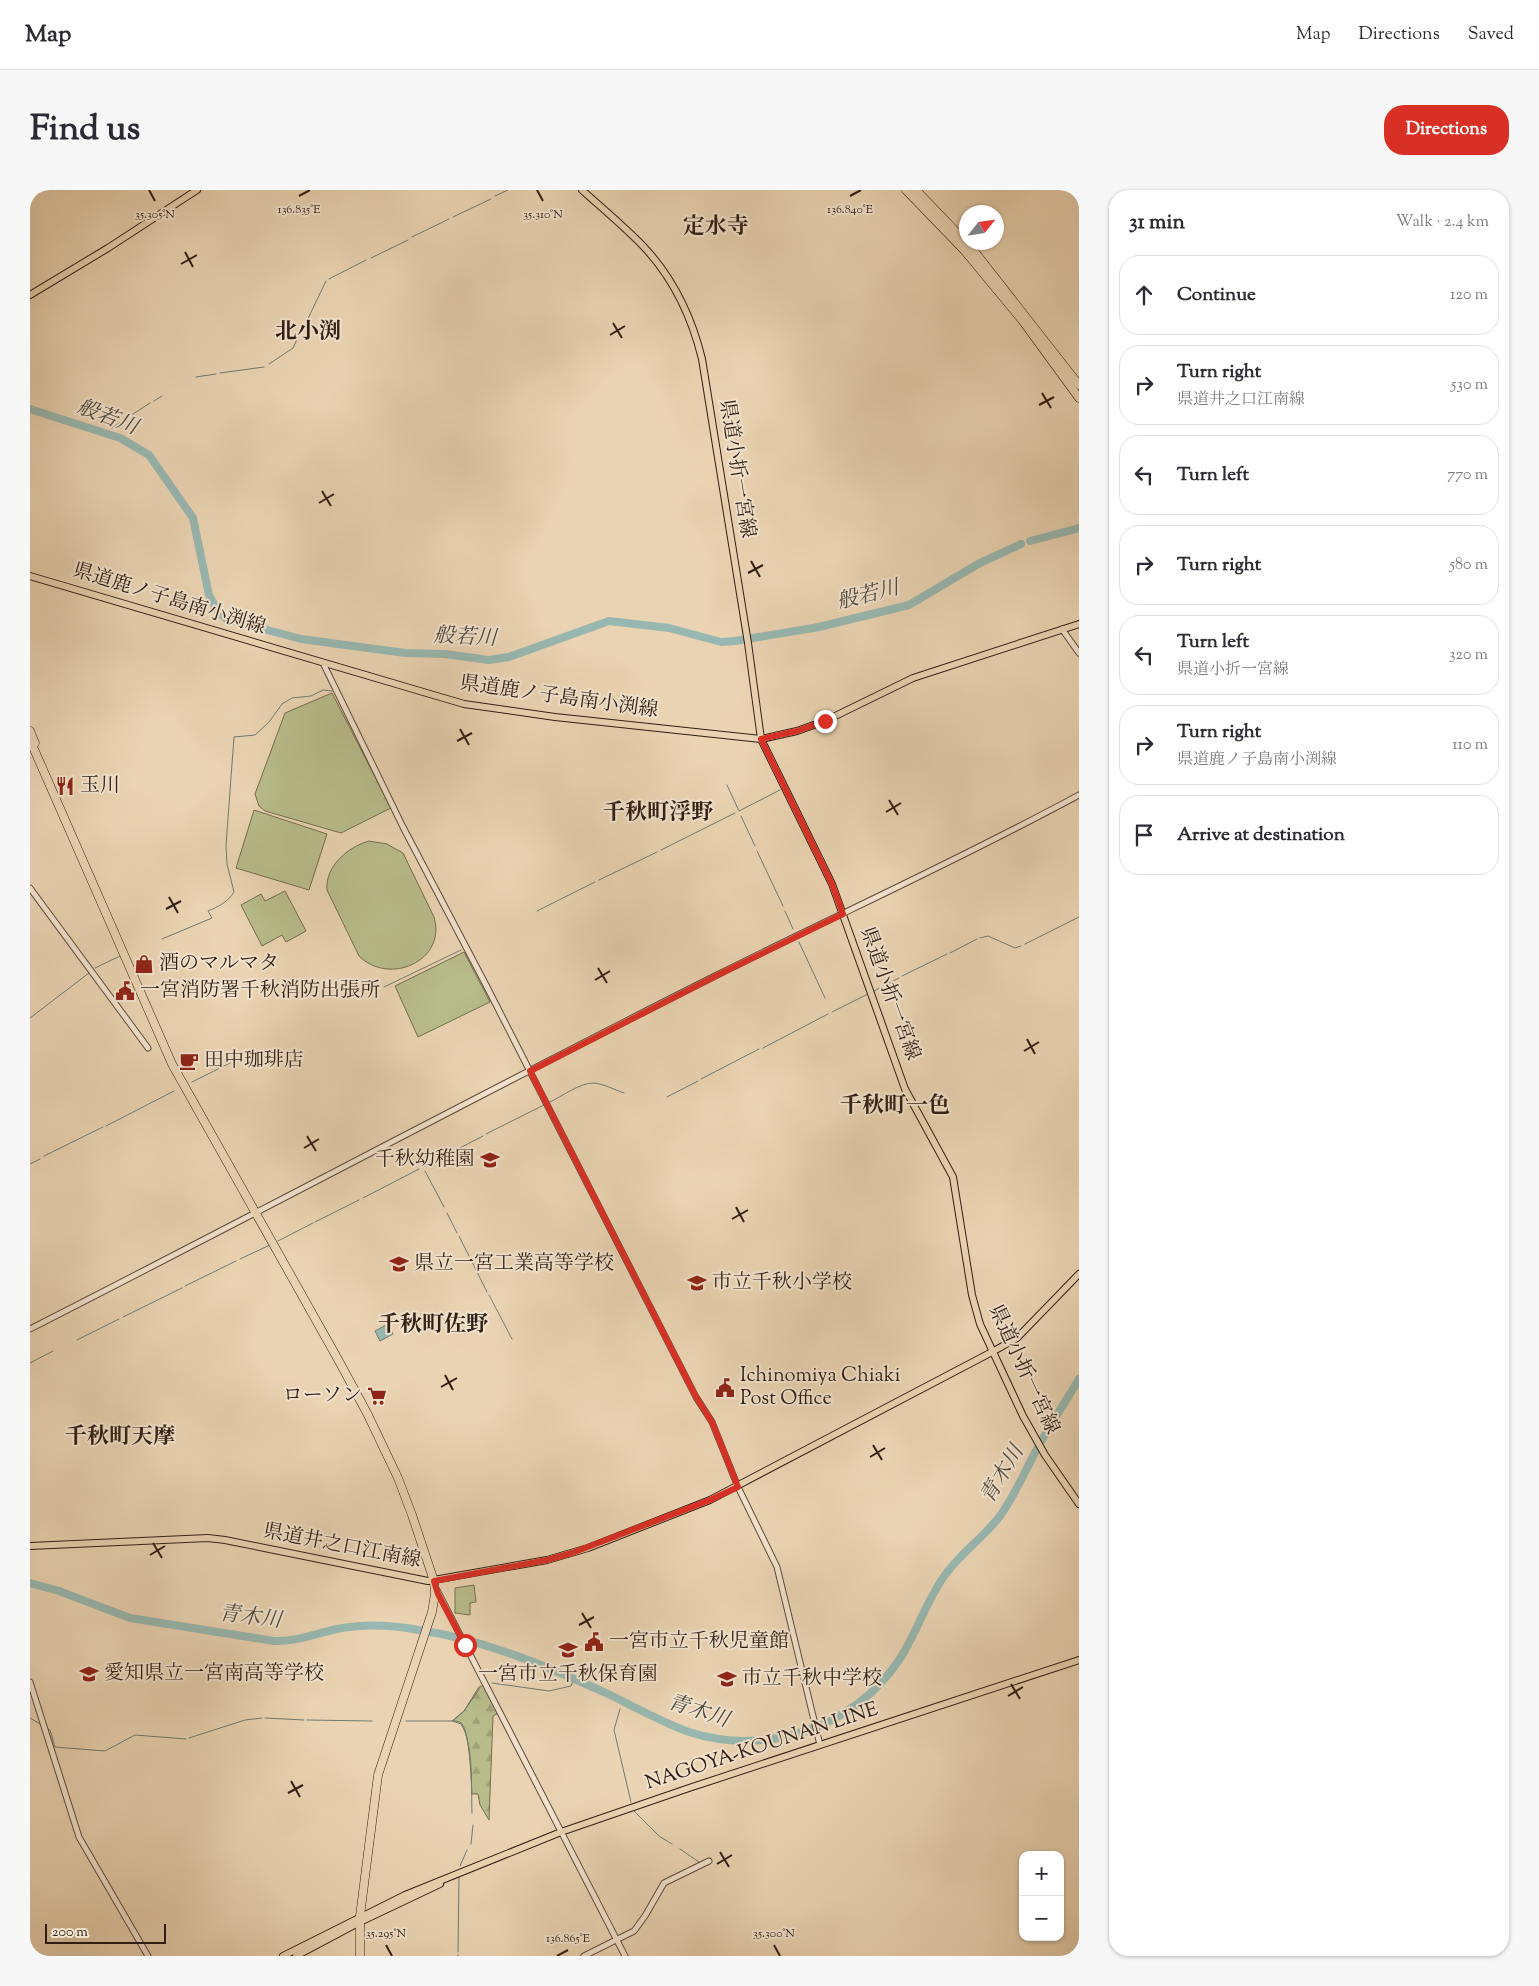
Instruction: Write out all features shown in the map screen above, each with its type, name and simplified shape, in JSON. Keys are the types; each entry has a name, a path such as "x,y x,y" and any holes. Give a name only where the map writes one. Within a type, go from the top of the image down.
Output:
{"highway":[{"path":"906,190 958,243 980,269 1022,320 1079,398"},
{"path":"916,190 959,234"},
{"path":"973,250 1079,385"},
{"path":"30,731 171,1053 252,1201 256,1213"},
{"path":"30,740 172,1064 368,1415 410,1509 434,1581 435,1594 432,1612 378,1775 360,1919 360,1956"}],"main road":[{"path":"30,295 108,248 197,190"},
{"name":"県道小折一宮線","path":"582,190 629,232 654,258 679,298 698,341 748,643 761,739 832,884 906,1089 953,1177 975,1310 980,1324 1036,1439 1079,1504"},
{"name":"県道鹿ノ子島南小渕線","path":"30,576 464,704 555,717 761,739 797,731 825,721 913,678 1079,624"},
{"name":"県道井之口江南線","path":"30,1546 208,1538 434,1581 547,1560 572,1553 710,1500 738,1487 992,1352 1023,1332 1079,1274"},
{"name":"NAGOYA-KOUNAN LINE","path":"283,1956 452,1878 458,1873 561,1832 1079,1660"},
{"name":"NAGOYA-KOUNAN LINE","path":"296,1956 360,1919"}],"street":[{"path":"1062,629 1079,653"},
{"path":"323,663 407,835 696,1397 712,1422 738,1487 777,1567 820,1745"},
{"path":"30,1329 722,973 1003,835 1079,795"},
{"path":"30,888 148,1048"},
{"path":"434,1581 438,1594 625,1956"},
{"path":"30,1682 79,1837 148,1956"},
{"path":"584,1956 634,1931 664,1883 709,1861"}],"green space":[{"path":"332,693 391,808 341,833 265,811 259,806 255,794 285,713"},
{"path":"254,810 327,834 309,890 236,868"},
{"path":"369,841 387,844 403,853 434,917 436,933 432,946 424,957 413,964 385,969 371,965 359,956 327,890 327,881 330,873 339,859 353,848"},
{"path":"285,891 306,931 286,942 282,935 262,946 241,905 261,894 265,901"},
{"path":"464,952 490,1002 418,1037 395,986"},
{"path":"474,1585 476,1602 470,1603 470,1615 455,1613 455,1588"},
{"path":"486,1684 500,1712 493,1716 489,1820 480,1805 478,1794 472,1794 468,1746 464,1728 461,1723 453,1721 464,1711 479,1687"}],"water":[{"path":"388,1324 393,1334 380,1341 375,1331"}],"waterway":[{"path":"495,196 508,190"},
{"path":"453,217 491,199"},
{"path":"412,237 449,219"},
{"path":"371,258 408,240"},
{"path":"329,279 366,260"},
{"path":"303,329 326,281"},
{"path":"269,364 293,348 300,333"},
{"path":"220,373 264,367"},
{"path":"196,377 216,374"},
{"path":"154,401 162,396"},
{"path":"130,416 150,403"},
{"name":"般若川","path":"30,409 120,438 149,455 193,518 209,595 217,610 226,619 301,639 405,653 445,654 489,660 509,657 609,621 669,628 721,642 735,641 819,627 909,605 978,564 1021,544"},
{"path":"112,428 127,418"},
{"name":"般若川","path":"1030,541 1079,528"},
{"path":"162,939 212,918 208,911 223,903 234,892 227,864 226,845 234,737 255,735 269,722 282,704 292,698 311,696 323,690 332,691"},
{"path":"727,785 739,811 780,790"},
{"path":"661,850 735,813"},
{"path":"741,816 755,846"},
{"path":"757,851 783,906"},
{"path":"599,880 657,852"},
{"path":"537,911 595,882"},
{"path":"785,911 793,929"},
{"path":"1025,944 1079,917"},
{"path":"980,938 988,936 1015,948 1021,946"},
{"path":"950,953 977,939"},
{"path":"799,942 825,998"},
{"path":"384,987 461,950"},
{"path":"902,976 947,954"},
{"path":"95,968 120,956"},
{"path":"30,1018 89,973"},
{"path":"874,991 899,978"},
{"path":"832,1012 868,994"},
{"path":"763,1048 828,1014"},
{"path":"701,1079 759,1049"},
{"path":"192,1082 230,1063"},
{"path":"667,1097 698,1081"},
{"path":"550,1102 577,1087 594,1083 624,1093"},
{"path":"106,1126 174,1091"},
{"path":"486,1134 544,1105"},
{"path":"44,1156 103,1127"},
{"path":"423,1167 483,1136"},
{"path":"30,1164 40,1159"},
{"path":"363,1198 419,1169"},
{"path":"425,1171 444,1207"},
{"path":"315,1222 359,1200"},
{"path":"447,1213 457,1233"},
{"path":"278,1241 313,1223"},
{"path":"459,1236 469,1256"},
{"path":"240,1259 270,1245"},
{"path":"471,1260 487,1292"},
{"path":"185,1286 236,1261"},
{"path":"123,1317 182,1288"},
{"path":"489,1295 512,1339"},
{"path":"77,1340 119,1319"},
{"path":"30,1363 53,1351"},
{"name":"青木川","path":"30,1583 59,1591 130,1618 274,1641 293,1640 349,1627 366,1626 402,1627 444,1634 491,1647 561,1673 689,1732 718,1739 748,1741 777,1738 806,1731 833,1719 858,1703 880,1684 905,1650 932,1595 945,1575 1000,1516 1042,1440 1079,1379"},
{"path":"492,1683 549,1691 571,1686 574,1679"},
{"path":"406,1721 452,1721 464,1711 480,1688"},
{"path":"620,1709 614,1730 631,1802"},
{"path":"30,1718 42,1725"},
{"path":"189,1738 245,1720 262,1718"},
{"path":"265,1718 304,1720"},
{"path":"307,1720 372,1721"},
{"path":"452,1721 461,1724 468,1743 471,1767 472,1813"},
{"path":"48,1729 50,1730 55,1747 105,1751 135,1735 186,1739"},
{"path":"634,1811 659,1836 672,1844"},
{"path":"471,1844 473,1825"},
{"path":"680,1849 699,1862"},
{"path":"460,1866 467,1850"},
{"path":"458,1952 459,1877"}],"place":[{"name":"玉川","path":"65,786"},
{"name":"酒のマルマタ","path":"144,964"},
{"name":"一宮消防署千秋消防出張所","path":"125,991"},
{"name":"田中珈琲店","path":"189,1061"},
{"name":"千秋幼稚園","path":"490,1160"},
{"name":"県立一宮工業高等学校","path":"399,1264"},
{"name":"市立千秋小学校","path":"697,1283"},
{"name":"Ichinomiya Chiaki Post Office","path":"725,1388"},
{"name":"ローソン","path":"377,1396"},
{"name":"一宮市立千秋児童館","path":"594,1642"},
{"name":"一宮市立千秋保育園","path":"568,1650"},
{"name":"愛知県立一宮南高等学校","path":"89,1674"},
{"name":"市立千秋中学校","path":"727,1679"}],"district":[{"name":"定水寺","path":"716,228"},
{"name":"北小渕","path":"308,333"},
{"name":"千秋町浮野","path":"658,814"},
{"name":"千秋町一色","path":"895,1107"},
{"name":"千秋町佐野","path":"433,1326"},
{"name":"千秋町天摩","path":"120,1438"}],"route":[{"path":"465,1645 438,1594 434,1581 547,1560 572,1553 665,1518 738,1487 712,1422 696,1397 530,1071 722,973 843,914 832,884 761,739 797,731 825,721"}]}
